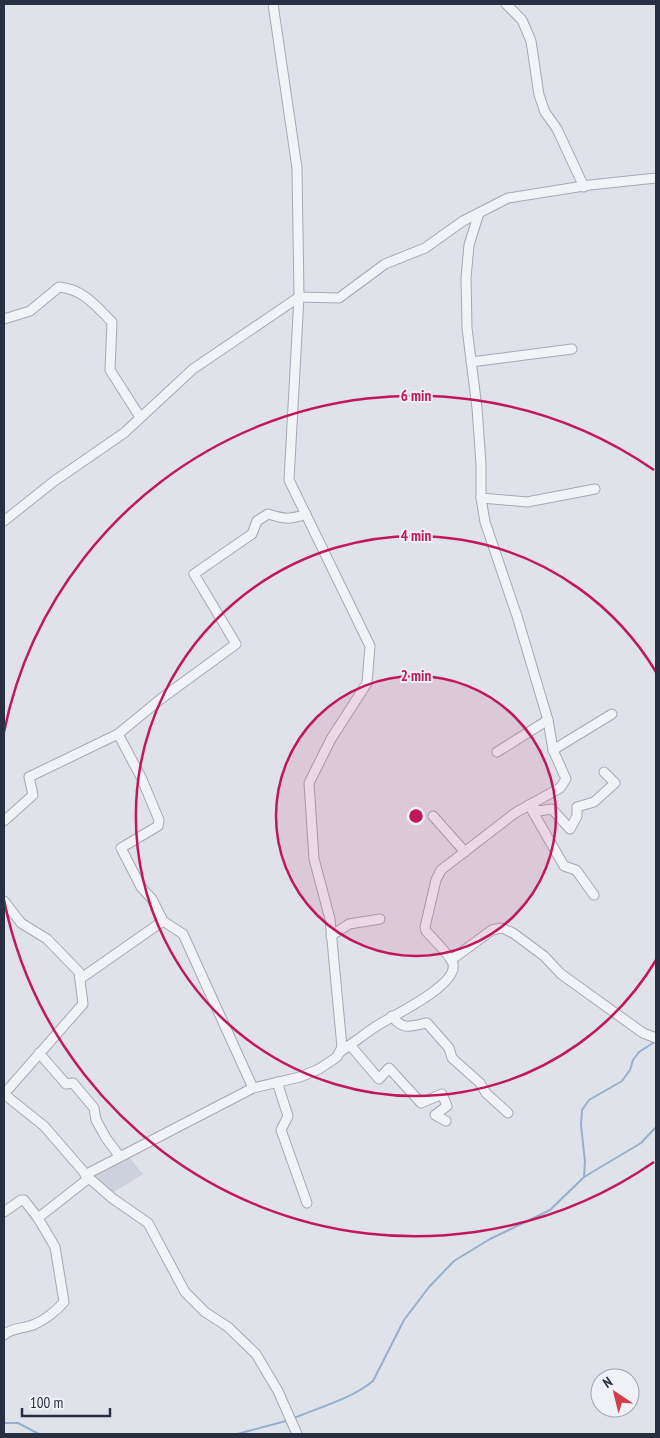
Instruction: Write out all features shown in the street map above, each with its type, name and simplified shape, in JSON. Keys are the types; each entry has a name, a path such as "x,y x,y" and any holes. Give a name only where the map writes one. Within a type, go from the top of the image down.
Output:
{"street":[{"path":"273,4 296,168 299,297 289,480 370,646 366,683 331,739 309,783 314,859 330,918 342,1047 340,1052"},
{"path":"506,4 522,20 531,41 540,95 545,112 557,129 584,186"},
{"path":"4,522 54,482 124,433 193,369 299,297 340,298 385,264 425,248 463,221 508,198 584,186 656,178"},
{"path":"38,1218 87,1176 120,1156 253,1088 300,1077 319,1069 376,1026 430,994 447,980 453,970 451,960 426,931 439,873 500,824 564,784 566,779 554,750 548,720 486,522 481,498 482,464 466,328 466,278 469,245 479,213"},
{"path":"4,319 30,311 59,287 70,288 86,296 112,322 110,370 140,417"},
{"path":"470,362 572,349"},
{"path":"481,498 527,502 595,489"},
{"path":"4,821 33,795 29,776 118,734 162,698 236,644 194,574 252,534 257,521 268,514 293,519 306,514"},
{"path":"554,750 612,714"},
{"path":"497,752 548,720"},
{"path":"118,734 141,777 159,820 158,826 121,848 141,887 152,898 162,921 182,934 253,1088"},
{"path":"529,805 539,811 552,809 570,829 577,816 577,807 594,802 615,783 604,772"},
{"path":"529,805 564,866 576,870 594,895"},
{"path":"433,816 465,852"},
{"path":"4,901 21,923 47,939 79,972 83,1004 4,1094 44,1126 87,1176 112,1198 148,1223 184,1292 205,1312 228,1327 256,1354 278,1391 296,1434"},
{"path":"331,936 349,924 380,919"},
{"path":"80,979 162,921"},
{"path":"451,960 492,930 502,928 513,933 544,956 561,974 643,1033 655,1038"},
{"path":"392,1016 398,1023 406,1027 427,1022 449,1048 452,1058 480,1082 486,1093 508,1113"},
{"path":"350,1045 379,1079 389,1068 420,1103 442,1094 447,1106 435,1115 446,1121"},
{"path":"39,1053 66,1084 73,1083 94,1108 96,1120 120,1156"},
{"path":"277,1082 288,1116 281,1130 307,1203"},
{"path":"4,1212 21,1200 24,1200 38,1218 54,1247 64,1302 36,1324 8,1331 4,1335"}],"shaded area":[{"path":"126,1153 143,1174 109,1195 95,1176"}],"waterway":[{"path":"294,1418 345,1398 373,1381 404,1320 429,1287 454,1261 490,1239 550,1210 584,1177 582,1110 589,1100 622,1081 639,1052 656,1041"},
{"path":"584,1177 641,1143 656,1127"},
{"path":"237,1434 286,1421"},
{"path":"4,1423 18,1423 39,1434"}]}
